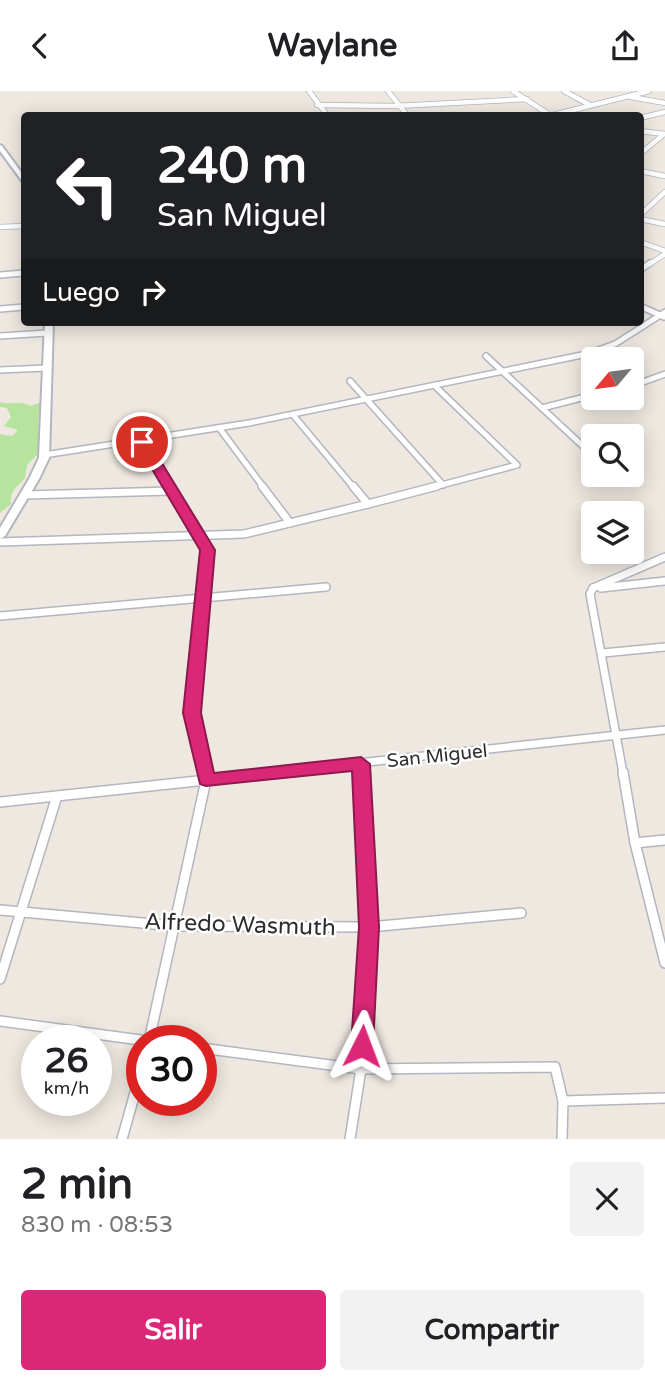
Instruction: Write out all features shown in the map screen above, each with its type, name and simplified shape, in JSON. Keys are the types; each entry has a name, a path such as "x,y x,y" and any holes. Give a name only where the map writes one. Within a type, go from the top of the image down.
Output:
{"main road":[{"path":"0,147 21,176"},
{"path":"0,536 25,495 44,455 48,326"}],"street":[{"path":"309,91 324,112"},
{"path":"388,91 404,112"},
{"path":"513,91 547,112"},
{"path":"564,91 590,106"},
{"path":"565,112 649,91"},
{"path":"629,94 665,103"},
{"path":"317,106 399,106 527,99"},
{"path":"644,117 665,112"},
{"path":"644,131 665,134"},
{"path":"644,151 665,134"},
{"path":"644,172 665,176"},
{"path":"644,213 665,192"},
{"path":"644,218 665,224"},
{"path":"0,227 21,226"},
{"path":"644,244 665,253"},
{"path":"644,267 665,253"},
{"path":"0,275 21,273"},
{"path":"0,309 21,307"},
{"path":"644,308 664,315"},
{"path":"44,455 142,442 294,416 601,350 664,315"},
{"path":"0,336 47,333"},
{"path":"486,356 581,444"},
{"path":"0,370 46,368"},
{"path":"644,382 665,374"},
{"path":"350,381 443,485"},
{"path":"0,542 244,534 517,465 436,387"},
{"path":"542,408 581,398"},
{"path":"294,416 368,504"},
{"path":"220,429 290,523"},
{"path":"142,442 207,550 192,713 206,780 153,1025"},
{"path":"25,495 172,491"},
{"path":"665,557 593,588 590,594 603,653 635,843 665,963"},
{"path":"593,588 665,581"},
{"path":"0,616 326,587"},
{"path":"603,653 665,647"},
{"name":"San Miguel","path":"0,802 665,730"},
{"path":"350,1139 361,1069 369,927 361,764"},
{"path":"0,979 57,796"},
{"path":"635,843 665,840"},
{"name":"Alfredo Wasmuth","path":"0,910 175,926 369,927 521,913"},
{"path":"0,1021 126,1038"},
{"path":"217,1050 361,1069 555,1067 563,1101 562,1139"},
{"path":"563,1101 665,1098"},
{"path":"122,1139 128,1116"}],"green space":[{"path":"0,402 30,406 39,403 47,407 40,411 42,416 38,420 38,454 27,465 25,478 13,492 11,504 0,513 0,434 12,436 18,430 4,426 11,417 7,408 0,407"}],"route":[{"path":"142,442 207,550 192,713 206,780 361,764 369,927 362,1046"}]}
